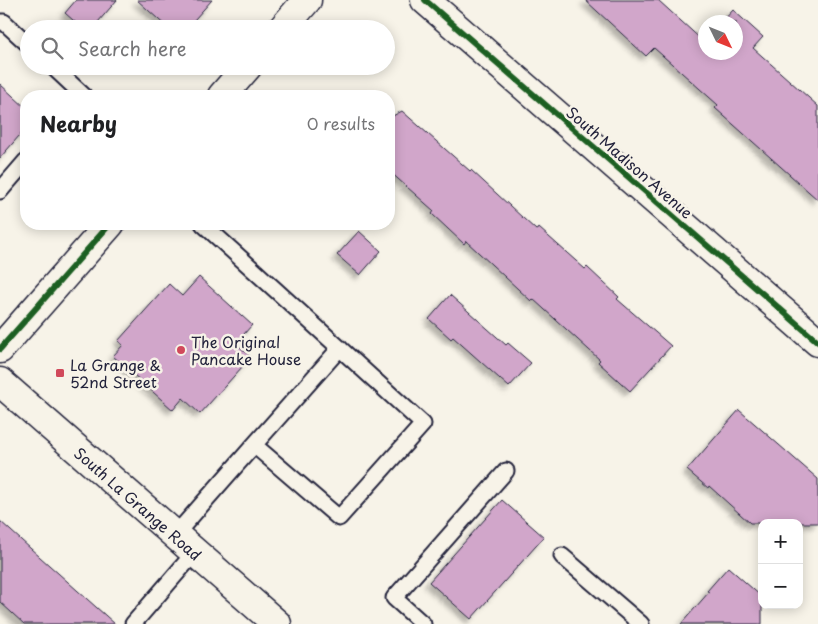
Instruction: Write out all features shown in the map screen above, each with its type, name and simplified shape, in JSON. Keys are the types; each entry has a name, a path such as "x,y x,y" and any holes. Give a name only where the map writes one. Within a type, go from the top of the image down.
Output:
{"street":[{"path":"290,20 307,0"},
{"name":"South Madison Avenue","path":"425,0 818,342"},
{"path":"227,90 240,75"},
{"path":"0,349 105,230"},
{"name":"South La Grange Road","path":"0,382 277,624"}],"lane":[{"path":"0,22 4,22 20,37"},
{"path":"62,75 78,90"},
{"path":"0,191 20,168"},
{"path":"209,230 423,424 339,518 254,444"},
{"path":"132,624 185,543 254,444 340,348"},
{"path":"423,624 394,598 506,471"},
{"path":"562,556 641,624"}],"building":[{"path":"76,0 117,0 100,20 73,20 65,13"},
{"path":"137,0 212,0 194,20 159,20"},
{"path":"585,0 658,0 698,37 698,60 743,60 743,19 763,37 753,48 818,106 818,200 715,108 718,105 654,48 646,56"},
{"path":"733,10 739,15 728,15"},
{"path":"0,84 20,102 20,135 0,158"},
{"path":"402,111 471,170 536,230 539,228 585,269 587,267 619,297 617,299 671,346 630,391 598,362 600,360 533,299 531,301 466,241 464,244 432,214 434,211 395,176 395,115"},
{"path":"359,231 381,251 360,275 337,255"},
{"name":"The Original Pancake House","path":"199,277 252,325 236,343 251,357 200,414 183,398 173,410 113,356 123,345 118,341 169,284 182,296"},
{"path":"450,295 506,345 508,343 531,363 509,387 453,337 451,339 429,319"},
{"path":"739,410 818,479 818,523 803,523 803,519 758,519 758,523 750,523 709,486 708,488 687,470"},
{"path":"502,500 544,537 471,619 429,582"},
{"path":"0,521 115,624 24,624 0,602"},
{"path":"728,567 758,593 758,609 762,609 762,624 681,624 709,592 707,591"}],"cycle path":[{"path":"425,0 818,342"},
{"path":"0,349 105,230"}],"place":[{"name":"The Original Pancake House","path":"181,350"},
{"name":"La Grange & 52nd Street","path":"60,373"}]}
